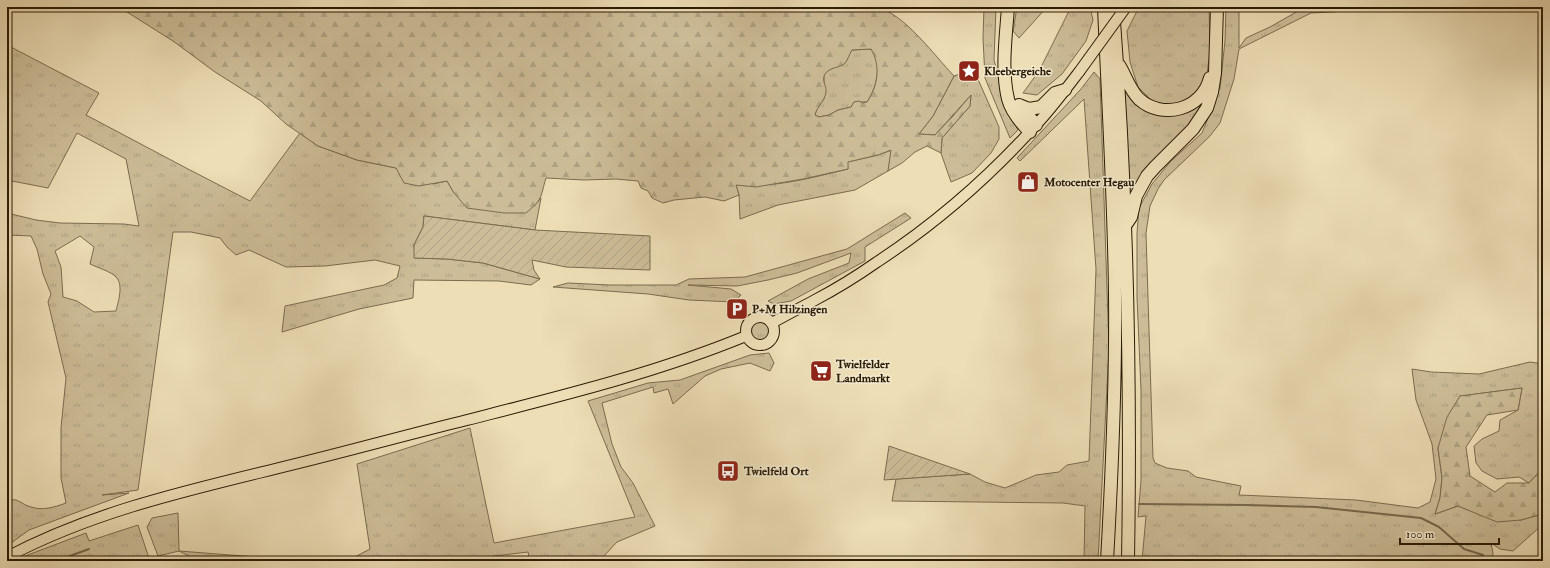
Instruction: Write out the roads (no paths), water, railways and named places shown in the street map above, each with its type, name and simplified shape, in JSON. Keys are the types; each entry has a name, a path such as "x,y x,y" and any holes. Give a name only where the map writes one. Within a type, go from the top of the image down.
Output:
{"highway":[{"path":"1008,7 1004,62 1008,100 1022,124 1033,128"},
{"path":"1099,7 1100,17 1105,23"},
{"path":"1104,7 1113,207 1115,296 1113,425 1106,561"},
{"path":"1113,7 1125,227 1128,387 1128,561"},
{"path":"1117,62 1124,72 1134,93 1145,103 1152,107 1169,111 1178,110 1187,106 1201,96 1209,81 1213,50 1213,7"},
{"path":"1125,227 1131,217 1136,196 1147,176 1193,129 1207,108 1212,92 1215,73 1217,7"},
{"path":"1007,90 1019,105 1033,128"},
{"path":"1019,105 1029,109 1041,107 1055,93 1065,90"}],"main road":[{"path":"772,323 836,288 897,249 963,196 1033,128 1079,72 1126,7"},
{"path":"754,317 762,317 772,323 774,327 774,335 766,344 754,344 746,336 745,332 747,323 754,317"},
{"path":"7,557 60,532 126,508 187,491 298,464 584,390 679,362 746,336"}],"waterway":[{"path":"1139,504 1316,507 1421,518 1439,527 1464,549 1483,555"},
{"path":"56,561 89,549"}],"place":[{"name":"Kleebergeiche","path":"969,71"},
{"name":"Motocenter Hegau","path":"1028,182"},
{"name":"P+M Hilzingen","path":"737,309"},
{"name":"Twielfelder Landmarkt","path":"821,371"},
{"name":"Twielfeld Ort","path":"728,471"}]}
